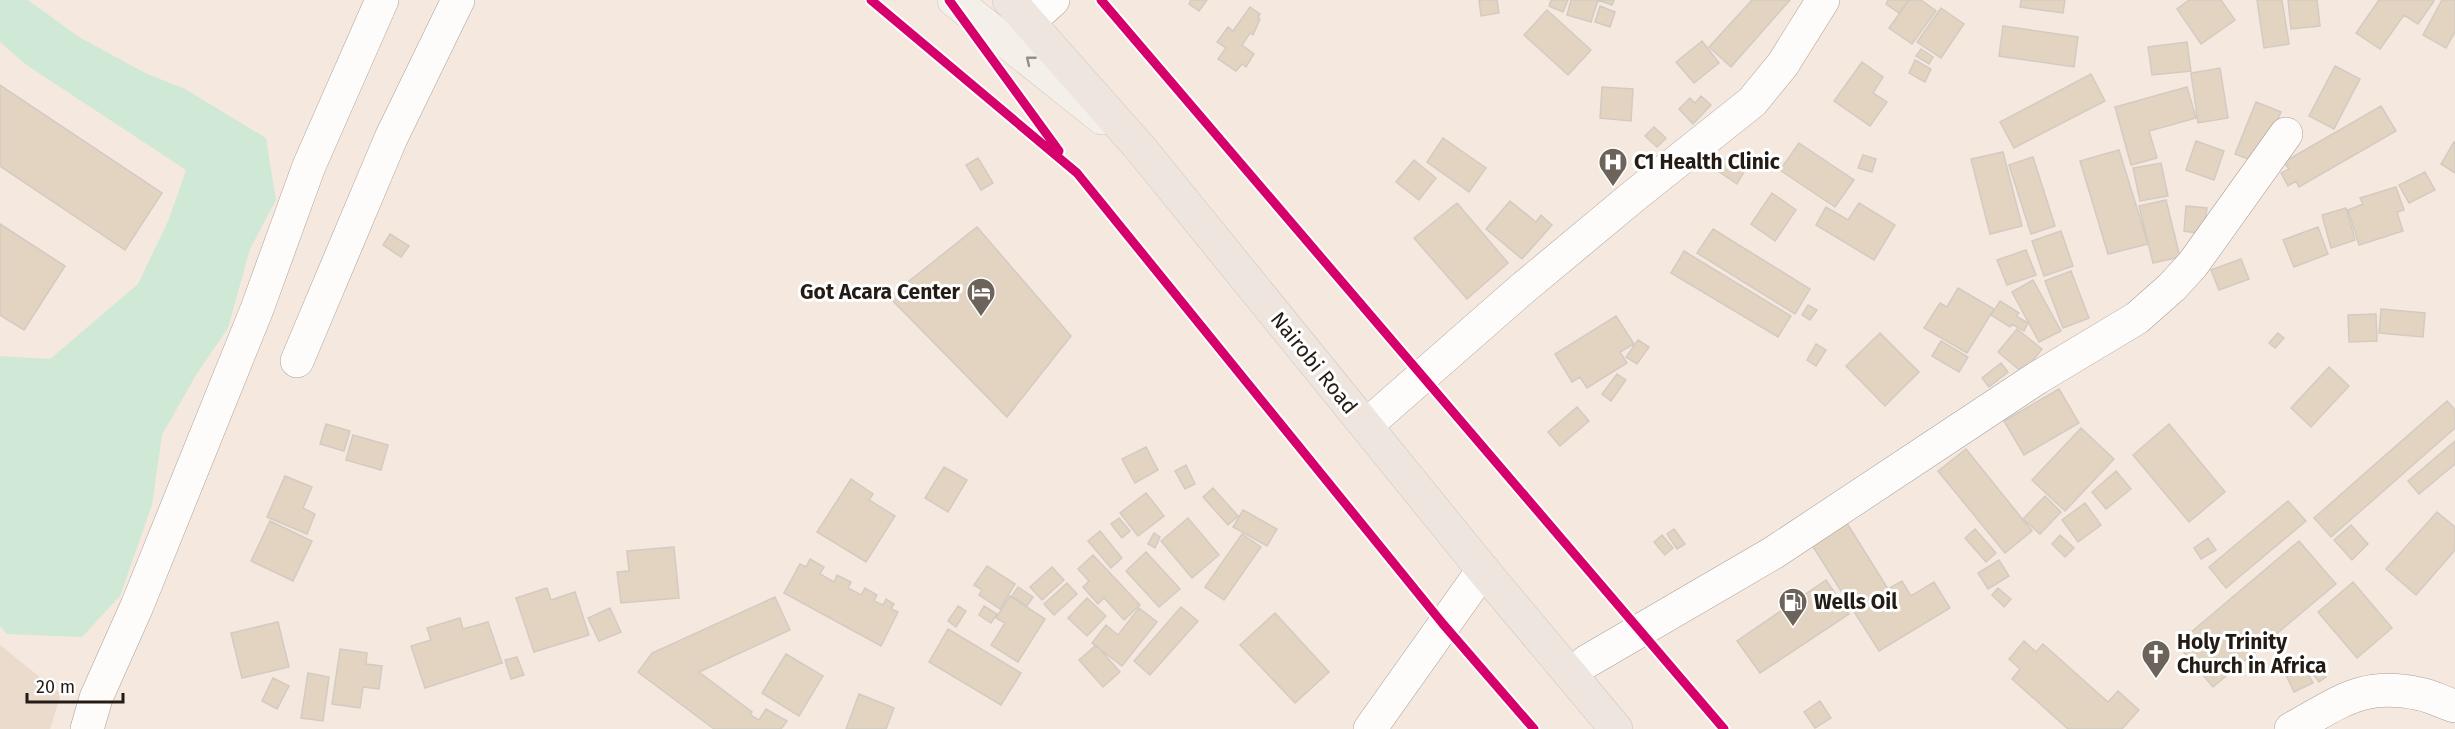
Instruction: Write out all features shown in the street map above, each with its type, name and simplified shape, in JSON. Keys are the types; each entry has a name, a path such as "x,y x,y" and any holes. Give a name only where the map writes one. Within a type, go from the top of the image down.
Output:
{"highway":[{"name":"Nairobi Road","path":"1009,0 1141,149 1483,570 1616,729"},
{"name":"Nairobi Road","path":"1044,3 1377,416 1641,729"}],"main road":[{"path":"954,0 1141,149"}],"street":[{"path":"87,729 96,698 137,606 257,309 309,166 382,0"},
{"path":"297,361 391,138 458,0"},
{"path":"1377,416 1522,289 1650,182 1752,102 1783,64 1823,0"},
{"path":"1586,662 1773,553 2037,378 2137,318 2172,287 2193,264 2286,134"},
{"path":"1370,729 1483,570"},
{"path":"2291,729 2363,692 2385,688 2422,694 2455,706"}],"shaded area":[{"path":"0,645 61,694 50,729 0,729"}],"green space":[{"path":"0,0 28,0 79,37 145,73 185,89 266,138 276,200 250,249 228,328 196,375 162,435 152,505 120,596 82,637 7,634 0,626 0,356 50,359 138,284 169,219 186,170 25,64 0,42"}],"building":[{"path":"1191,0 1207,0 1199,11 1189,4"},
{"path":"1479,0 1497,0 1499,13 1481,16"},
{"path":"1551,0 1568,0 1563,12 1549,6"},
{"path":"1571,0 1598,0 1591,22 1567,15"},
{"path":"1598,0 1614,0 1612,5"},
{"path":"1752,0 1790,0 1731,67 1709,47"},
{"path":"1888,0 1908,1 1899,13 1886,4"},
{"path":"1909,0 1921,0 1936,11 1912,44 1889,28"},
{"path":"2021,0 2065,0 2063,13 2020,7"},
{"path":"2189,0 2221,0 2235,20 2201,44 2177,9"},
{"path":"2257,0 2282,0 2289,44 2264,48"},
{"path":"2288,0 2317,0 2320,26 2291,29"},
{"path":"2379,0 2434,1 2418,24 2404,15 2380,49 2356,33"},
{"path":"2442,0 2455,0 2455,32 2446,48 2423,35"},
{"path":"1600,6 1615,12 1610,27 1595,22"},
{"path":"1250,7 1260,14 1258,17 1260,19 1253,35 1250,33 1242,45 1254,54 1246,67 1242,64 1236,71 1218,59 1226,48 1217,42 1228,27 1233,31"},
{"path":"1941,8 1964,24 1941,58 1917,42"},
{"path":"1547,10 1591,50 1568,75 1524,35"},
{"path":"2003,26 2078,37 2074,67 1999,56"},
{"path":"1702,41 1719,63 1694,83 1676,62"},
{"path":"2187,42 2191,71 2152,75 2148,47"},
{"path":"1921,49 1933,57 1929,64 1916,56"},
{"path":"1915,60 1931,69 1925,82 1909,73"},
{"path":"1862,62 1883,77 1873,93 1887,102 1870,126 1834,101"},
{"path":"2335,66 2360,79 2334,129 2309,116"},
{"path":"2220,68 2228,118 2198,123 2191,73"},
{"path":"2091,74 2105,101 2014,148 2000,122"},
{"path":"0,85 162,193 125,250 0,166"},
{"path":"1602,87 1633,89 1631,121 1600,118"},
{"path":"2187,87 2196,118 2149,131 2157,158 2131,165 2115,107"},
{"path":"1701,96 1711,105 1693,124 1679,109 1690,98 1695,103"},
{"path":"2256,102 2281,112 2259,163 2235,154"},
{"path":"2381,106 2396,131 2299,187 2296,181 2288,186 2281,173 2289,169 2284,162"},
{"path":"1654,127 1666,138 1657,147 1645,136"},
{"path":"1443,138 1486,168 1469,192 1427,162"},
{"path":"2196,141 2224,151 2214,180 2186,170"},
{"path":"1799,143 1854,180 1835,207 1780,170"},
{"path":"2455,143 2455,173 2441,164"},
{"path":"2119,150 2148,244 2108,254 2080,161"},
{"path":"2003,152 2022,226 1990,234 1971,159"},
{"path":"1863,155 1876,159 1872,172 1858,168"},
{"path":"1720,156 1744,172 1737,184 1712,167"},
{"path":"2033,157 2055,226 2031,234 2009,165"},
{"path":"978,158 993,183 981,190 966,165"},
{"path":"1414,160 1436,178 1419,200 1396,182"},
{"path":"2161,163 2168,196 2140,201 2133,168"},
{"path":"2425,172 2435,190 2409,203 2399,185"},
{"path":"2396,187 2404,210 2397,212 2403,231 2359,245 2348,210 2363,204 2360,198"},
{"path":"1772,193 1796,210 1775,241 1751,224"},
{"path":"2166,200 2180,257 2153,263 2139,206"},
{"path":"1510,201 1536,222 1541,215 1552,225 1522,259 1486,229"},
{"path":"1457,203 1508,263 1467,299 1414,238"},
{"path":"1859,203 1895,225 1874,260 1816,225 1826,207 1848,220"},
{"path":"2186,206 2207,208 2203,234 2184,231"},
{"path":"2346,208 2355,240 2331,248 2322,215"},
{"path":"0,224 65,266 24,330 0,315"},
{"name":"Got Acara Center","path":"977,227 1071,336 1007,417 889,297"},
{"path":"2318,227 2328,254 2294,267 2283,240"},
{"path":"1713,229 1810,289 1795,314 1697,253"},
{"path":"2061,231 2073,266 2044,276 2032,241"},
{"path":"390,234 409,246 401,257 383,245"},
{"path":"2026,250 2036,275 2007,285 1997,260"},
{"path":"1684,251 1791,316 1778,337 1671,273"},
{"path":"2241,259 2249,279 2219,290 2211,270"},
{"path":"2071,271 2089,318 2063,328 2045,281"},
{"path":"2033,280 2061,331 2039,342 2012,292"},
{"path":"1958,288 1994,309 1967,353 1924,328 1940,303 1947,307"},
{"path":"2000,301 2019,313 2016,316 2028,323 2024,331 2012,324 2010,327 1991,315"},
{"path":"1808,305 1817,310 1810,320 1802,315"},
{"path":"2381,309 2425,313 2423,337 2379,333"},
{"path":"2376,314 2377,341 2349,342 2348,315"},
{"path":"1616,316 1634,344 1620,352 1627,363 1587,388 1580,377 1572,382 1555,354"},
{"path":"2017,329 2042,349 2023,373 1998,352"},
{"path":"1880,333 1919,372 1885,406 1846,366"},
{"path":"2278,333 2284,338 2275,348 2269,343"},
{"path":"1638,340 1649,347 1637,364 1626,357"},
{"path":"1941,341 1968,357 1959,372 1932,356"},
{"path":"1816,344 1826,350 1816,366 1807,360"},
{"path":"2001,363 2008,372 1989,387 1982,378"},
{"path":"2329,367 2349,386 2311,427 2291,408"},
{"path":"1617,374 1626,380 1611,401 1602,394"},
{"path":"2059,389 2079,423 2024,455 2004,421"},
{"path":"2447,401 2455,410 2455,428 2331,537 2314,518"},
{"path":"1577,407 1589,421 1560,446 1548,432"},
{"path":"326,424 350,431 344,451 320,444"},
{"path":"2169,424 2225,492 2189,522 2133,455"},
{"path":"2081,428 2114,459 2065,511 2032,480"},
{"path":"353,435 388,445 381,470 346,460"},
{"path":"2455,441 2455,464 2419,494 2408,481"},
{"path":"1146,447 1158,470 1135,483 1122,459"},
{"path":"1966,449 2032,531 2005,553 1938,471"},
{"path":"1186,465 1195,484 1185,489 1175,471"},
{"path":"944,467 967,480 948,512 925,498"},
{"path":"2116,471 2131,489 2106,509 2092,492"},
{"path":"285,476 312,487 303,508 315,514 307,534 267,517"},
{"path":"851,479 873,494 869,500 895,516 866,562 817,532"},
{"path":"1213,488 1238,516 1228,525 1203,497"},
{"path":"1146,493 1164,516 1138,536 1120,513"},
{"path":"2045,496 2061,512 2040,534 2023,519"},
{"path":"2288,501 2306,521 2226,588 2209,567"},
{"path":"2085,503 2101,525 2078,542 2062,520"},
{"path":"1243,510 1277,529 1267,546 1233,527"},
{"path":"2437,512 2455,527 2455,550 2416,595 2386,569"},
{"path":"1119,518 1130,531 1122,538 1111,524"},
{"path":"1188,518 1219,555 1192,578 1161,541"},
{"path":"1845,520 1888,589 1902,581 1911,596 1934,582 1950,608 1879,651 1810,542"},
{"path":"270,521 312,541 293,581 251,561"},
{"path":"2351,525 2368,544 2352,560 2334,540"},
{"path":"1674,529 1685,544 1677,549 1667,534"},
{"path":"1975,529 1996,553 1986,562 1965,538"},
{"path":"1100,531 1122,558 1111,568 1088,541"},
{"path":"1154,533 1160,537 1155,548 1148,544"},
{"path":"1242,534 1261,547 1224,600 1205,587"},
{"path":"1662,535 1673,548 1665,555 1654,542"},
{"path":"2060,535 2074,548 2065,557 2052,544"},
{"path":"2208,538 2216,550 2201,559 2194,548"},
{"path":"2299,541 2336,584 2213,687 2177,644"},
{"path":"674,547 679,598 621,603 617,572 629,571 627,551"},
{"path":"1146,552 1180,589 1159,607 1126,571"},
{"path":"1093,555 1140,605 1124,620 1104,598 1098,604 1083,587 1089,581 1078,569"},
{"path":"810,559 824,567 820,574 834,582 837,575 851,582 848,588 861,595 865,588 877,595 874,601 883,605 886,599 894,604 891,609 898,612 881,646 784,593 800,564 806,567"},
{"path":"1999,560 2009,576 1988,589 1978,573"},
{"path":"987,566 1015,584 1000,609 979,595 982,590 974,585"},
{"path":"1052,567 1064,580 1042,600 1030,587"},
{"name":"Wells Oil","path":"1826,580 1849,614 1760,673 1737,641"},
{"path":"2353,582 2392,628 2357,658 2318,612"},
{"path":"1067,583 1077,594 1054,615 1044,604"},
{"path":"1018,587 1033,597 1027,606 1012,596"},
{"path":"547,588 551,600 575,592 589,635 534,652 516,598"},
{"path":"1998,588 2011,599 2004,607 1992,595"},
{"path":"1010,596 1045,619 1018,662 991,645 1005,623 996,618"},
{"path":"775,597 790,630 699,672 752,712 750,715 759,720 766,709 787,721 781,729 714,729 638,672 652,653"},
{"path":"1087,598 1106,616 1087,636 1068,618"},
{"path":"958,606 966,611 956,627 948,621"},
{"path":"984,606 997,614 991,623 979,615"},
{"path":"1181,607 1198,621 1150,675 1134,661"},
{"path":"610,608 621,632 599,641 588,618"},
{"path":"1139,608 1157,622 1122,666 1092,643 1106,625 1118,635"},
{"path":"1275,613 1329,672 1295,703 1240,645"},
{"path":"460,618 463,629 488,622 502,663 425,688 411,646 431,640 427,628"},
{"path":"278,622 289,667 242,678 231,633"},
{"path":"948,629 1021,673 1001,705 929,662"},
{"path":"2024,641 2036,652 2043,644 2108,702 2118,691 2139,710 2122,729 2068,729 2012,679 2020,669 2009,659"},
{"path":"1096,645 1120,672 1103,687 1079,660"},
{"path":"340,649 367,653 366,664 382,666 379,689 363,687 360,708 332,704"},
{"path":"786,654 823,676 799,716 762,693"},
{"path":"517,657 524,675 511,679 505,660"},
{"path":"2304,666 2313,683 2294,692 2286,675"},
{"path":"2320,668 2326,677 2319,682 2312,673"},
{"path":"308,673 329,677 323,721 301,718"},
{"path":"273,678 289,686 277,709 262,701"},
{"path":"859,694 894,708 886,729 846,729"},
{"path":"1820,701 1831,718 1815,728 1804,712"}],"cycle path":[{"path":"871,0 1077,173 1443,624 1534,729"},
{"path":"949,0 1059,151"},
{"path":"1101,0 1724,729"}],"place":[{"name":"C1 Health Clinic","path":"1613,188"},
{"name":"Got Acara Center","path":"981,318"},
{"name":"Wells Oil","path":"1793,628"},
{"name":"Holy Trinity Church in Africa","path":"2156,680"}]}
